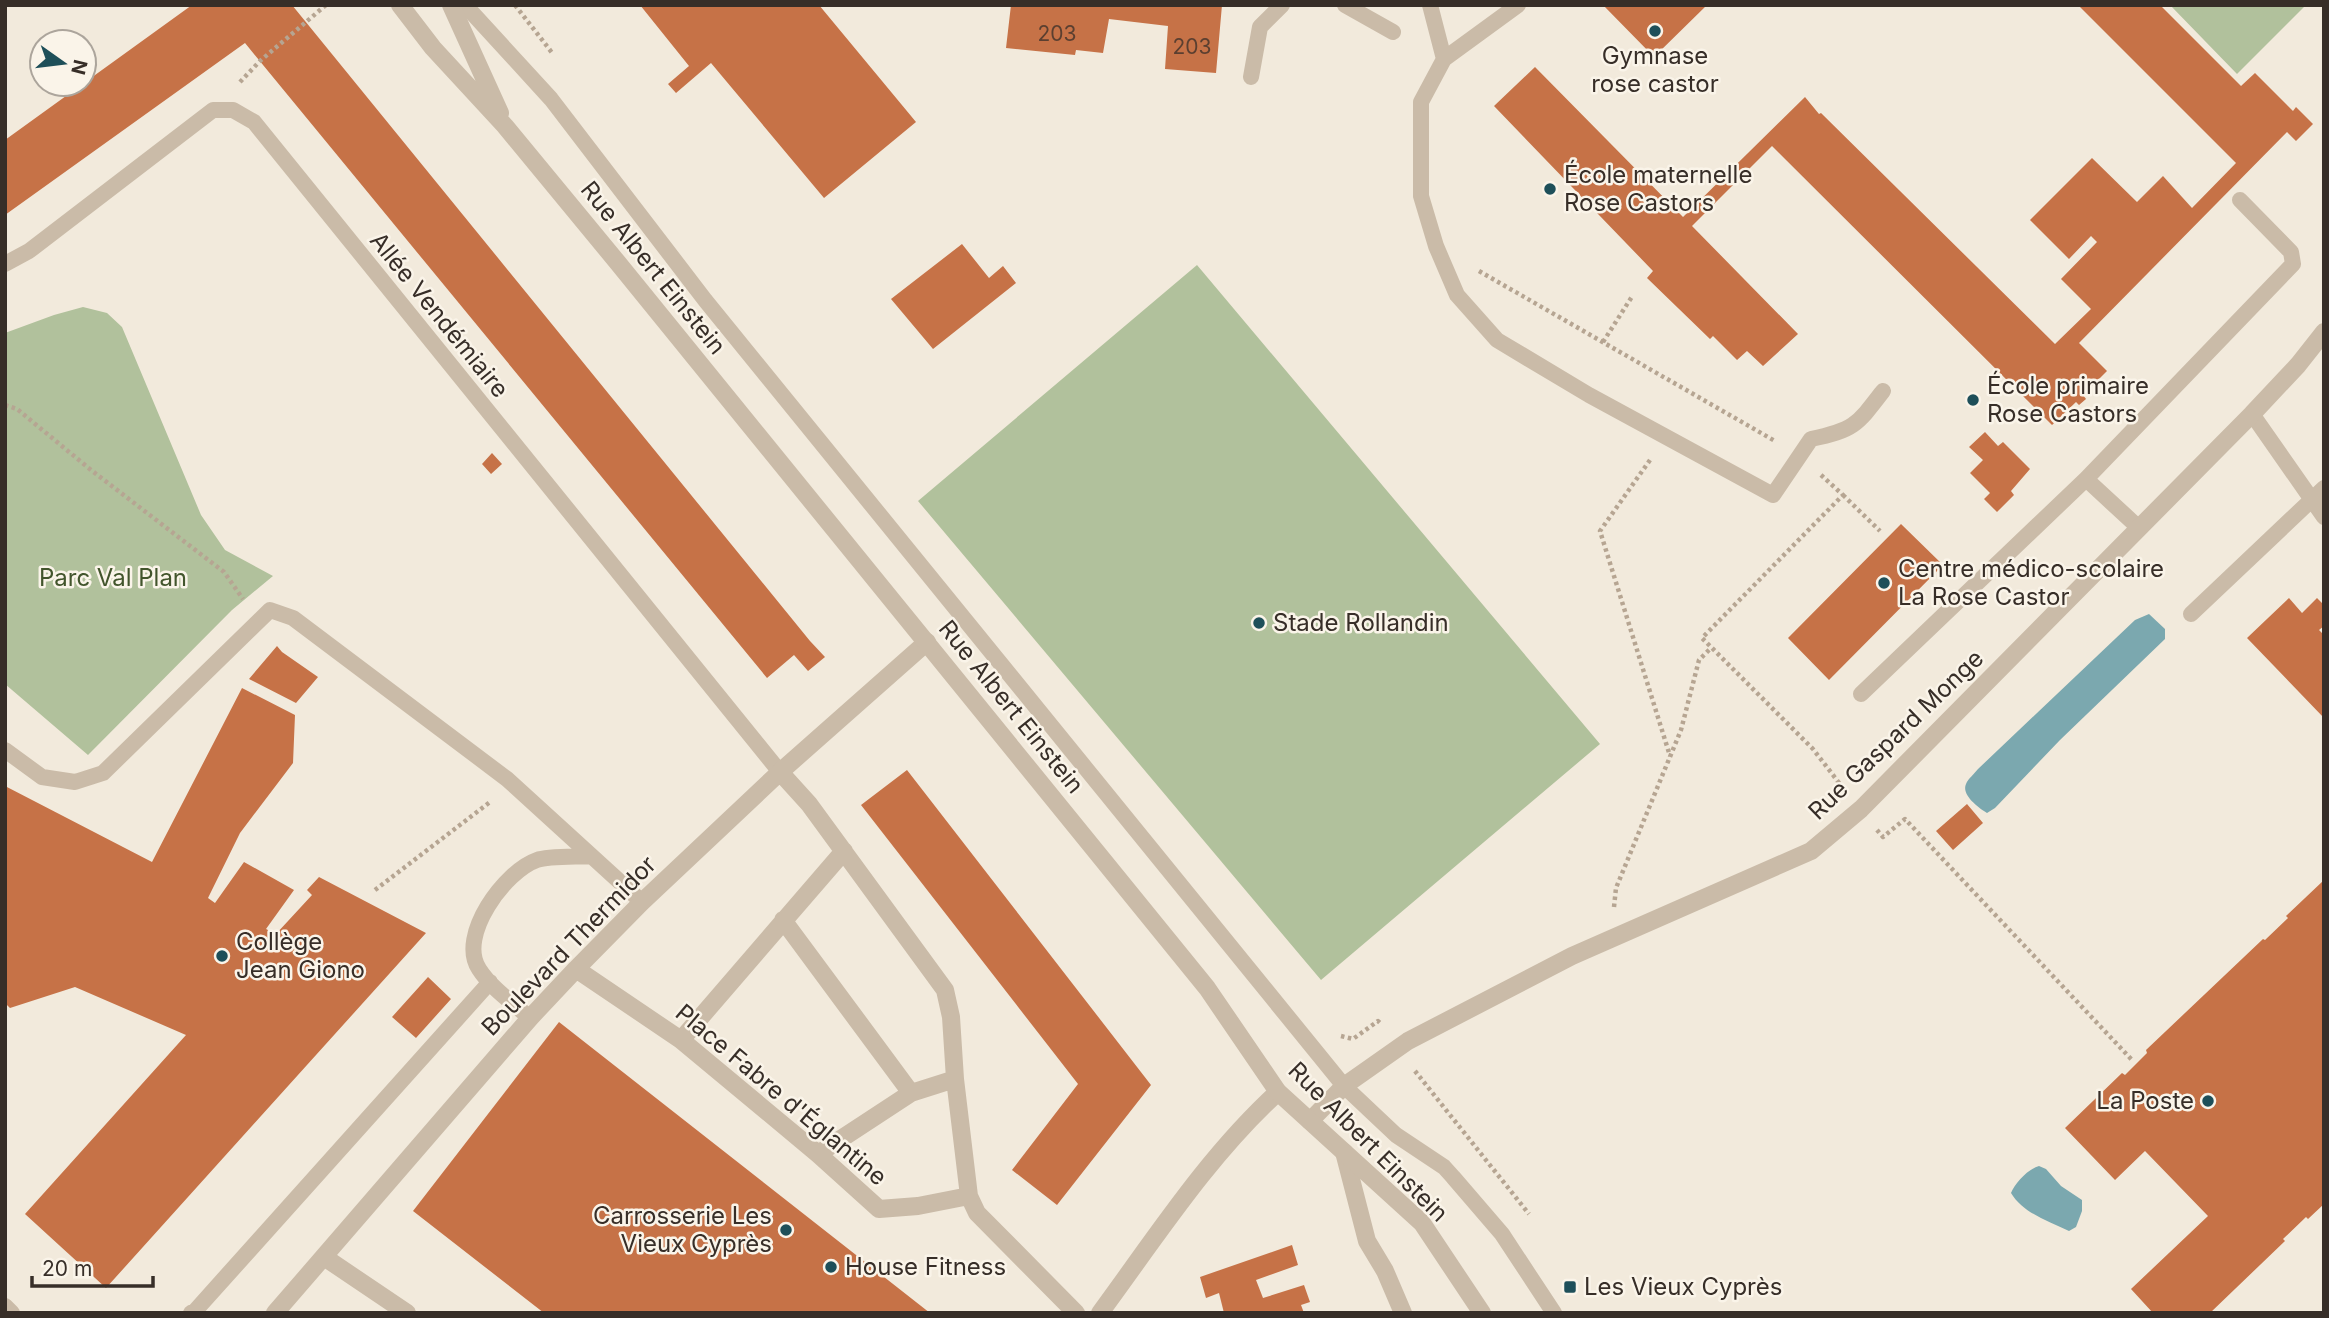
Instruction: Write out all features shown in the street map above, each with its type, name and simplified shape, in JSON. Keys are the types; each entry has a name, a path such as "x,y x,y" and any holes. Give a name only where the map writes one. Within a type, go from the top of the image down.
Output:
{"street":[{"name":"Rue Albert Einstein","path":"400,5 433,48 505,126 1207,988 1278,1092 1422,1223 1482,1313"},
{"name":"Rue Albert Einstein","path":"451,5 505,126"},
{"name":"Rue Gaspard Monge","path":"1310,1121 1344,1086 1397,1048 1477,1004 1610,939 1811,851 1861,809 2252,415 2324,332"},
{"name":"Boulevard Thermidor","path":"275,1313 530,1018 576,969 642,902 780,772 927,642"},
{"path":"780,772 809,804 945,990 951,1017 955,1079 969,1196 977,1213 1076,1313"},
{"path":"681,1040 844,851"},
{"path":"783,920 911,1093"},
{"name":"Place Fabre d'Églantine","path":"576,969 681,1040 818,1154 879,1209 918,1206 969,1196"},
{"path":"818,1154 911,1093 955,1079"},
{"path":"1100,1313 1219,1152 1246,1121 1278,1092"},
{"path":"1344,1152 1367,1241 1385,1271 1403,1313"},
{"path":"324,1257 407,1313"}],"lane":[{"path":"465,5 551,99 714,311 1344,1086 1396,1135 1444,1167 1502,1234 1554,1313"},
{"path":"1251,76 1260,27 1282,5"},
{"path":"1345,5 1393,32"},
{"path":"1430,5 1444,59"},
{"path":"1518,5 1444,59 1422,102 1421,196 1436,246 1457,295 1497,340 1589,395 1773,495 1811,439 1840,433 1861,420 1883,391"},
{"name":"Allée Vendémiaire","path":"5,264 29,251 213,110 233,110 254,122 780,772"},
{"path":"1861,694 2086,479 2293,264 2291,252 2240,201"},
{"path":"2252,415 2324,517"},
{"path":"2086,479 2139,528"},
{"path":"2191,614 2324,488"},
{"path":"5,750 42,777 75,782 103,774 270,610 293,618 507,779 642,902"},
{"path":"530,1018 477,967 472,941 484,910 514,875 537,860 591,856"},
{"path":"191,1313 490,982"},
{"path":"5,1306 12,1313"}],"path":[{"path":"260,61 326,5"},
{"path":"514,5 556,58"},
{"path":"1603,342 1633,295"},
{"path":"5,405 17,409 91,470 224,572 244,600 270,610"},
{"path":"1667,437 1600,531 1670,756"},
{"path":"1843,495 1880,531"},
{"path":"1610,939 1616,888 1681,730 1699,660 1711,648"},
{"path":"1813,749 1883,837 1905,819 2132,1060"},
{"path":"374,890 486,807 507,779"},
{"path":"1330,1033 1353,1039 1378,1021 1529,1214"}],"green space":[{"path":"2170,5 2306,5 2237,74"},
{"name":"Stade Rollandin","path":"1197,265 1600,744 1321,980 918,501"},
{"name":"Parc Val Plan","path":"83,307 107,313 122,327 201,515 225,550 273,576 232,610 88,755 5,684 5,333"}],"water":[{"path":"2149,614 2165,629 2165,639 2060,740 1995,808 1987,813 1976,805 1968,797 1965,788 1978,769 2135,620"},
{"path":"2039,1166 2082,1200 2082,1211 2076,1227 2069,1231 2029,1211 2011,1193 2022,1177"}],"building":[{"path":"192,5 292,5 825,657 808,671 794,655 767,678 245,43 5,215 5,140 63,98 98,98 98,73"},
{"path":"640,5 819,5 916,122 824,198 711,63 676,93 668,84 689,66"},
{"path":"1011,5 1222,5 1216,73 1165,69 1168,26 1109,19 1103,53 1076,50 1075,55 1006,48"},
{"name":"Gymnase rose castor","path":"1603,5 1707,5 1654,57"},
{"path":"2078,5 2160,5 2241,86 2255,73 2293,111 2296,107 2313,124 2296,141 2287,132 2079,343 2107,371 2083,395 2086,399 2079,405 2076,402 2052,425 1772,146 1692,226 1798,334 1763,366 1747,351 1737,360 1713,336 1710,339 1647,278 1653,271 1494,106 1535,67 1683,217 1805,97 1819,114 1821,113 2055,344 2091,309 2061,279 2097,242 2091,236 2069,259 2030,220 2092,158 2137,202 2163,176 2192,208 2236,163"},
{"path":"962,244 989,278 1003,266 1016,283 933,349 891,299"},
{"path":"1985,432 1998,446 2003,442 2030,469 2011,491 2014,495 1997,512 1984,499 1990,493 1970,473 1983,460 1969,447"},
{"path":"492,453 502,464 491,474 482,464"},
{"name":"Centre médico-scolaire La Rose Castor","path":"1901,524 1943,565 1829,680 1788,638"},
{"path":"2289,598 2302,613 2317,598 2324,605 2324,626 2319,630 2324,635 2324,718 2247,638"},
{"path":"277,646 318,677 296,703 249,679"},
{"path":"242,688 295,715 293,763 240,833 208,898 215,903 244,862 294,890 266,929 276,934 312,895 307,890 319,877 426,933 106,1288 25,1214 186,1035 75,987 10,1008 5,1003 5,786 152,862"},
{"path":"907,770 1151,1085 1057,1205 1012,1170 1078,1084 861,805"},
{"path":"1967,804 1983,823 1953,850 1936,831"},
{"name":"La Poste","path":"2324,880 2324,1204 2308,1219 2306,1217 2283,1239 2285,1241 2210,1313 2153,1313 2131,1289 2208,1216 2145,1151 2115,1180 2065,1128 2122,1073 2125,1075 2147,1053 2146,1050 2265,940"},
{"path":"428,977 451,999 416,1038 392,1017"},
{"path":"559,1022 930,1313 544,1313 413,1211"},
{"path":"1292,1245 1298,1265 1256,1280 1263,1298 1304,1285 1310,1302 1301,1305 1304,1313 1224,1313 1219,1293 1206,1298 1200,1277"}],"place":[{"name":"Gymnase rose castor","path":"1655,31"},
{"name":"École maternelle Rose Castors","path":"1550,189"},
{"name":"École primaire Rose Castors","path":"1973,400"},
{"name":"Centre médico-scolaire La Rose Castor","path":"1884,583"},
{"name":"Stade Rollandin","path":"1259,623"},
{"name":"Collège Jean Giono","path":"222,956"},
{"name":"La Poste","path":"2208,1101"},
{"name":"Carrosserie Les Vieux Cyprès","path":"786,1230"},
{"name":"House Fitness","path":"831,1267"},
{"name":"Les Vieux Cyprès","path":"1570,1287"}]}
